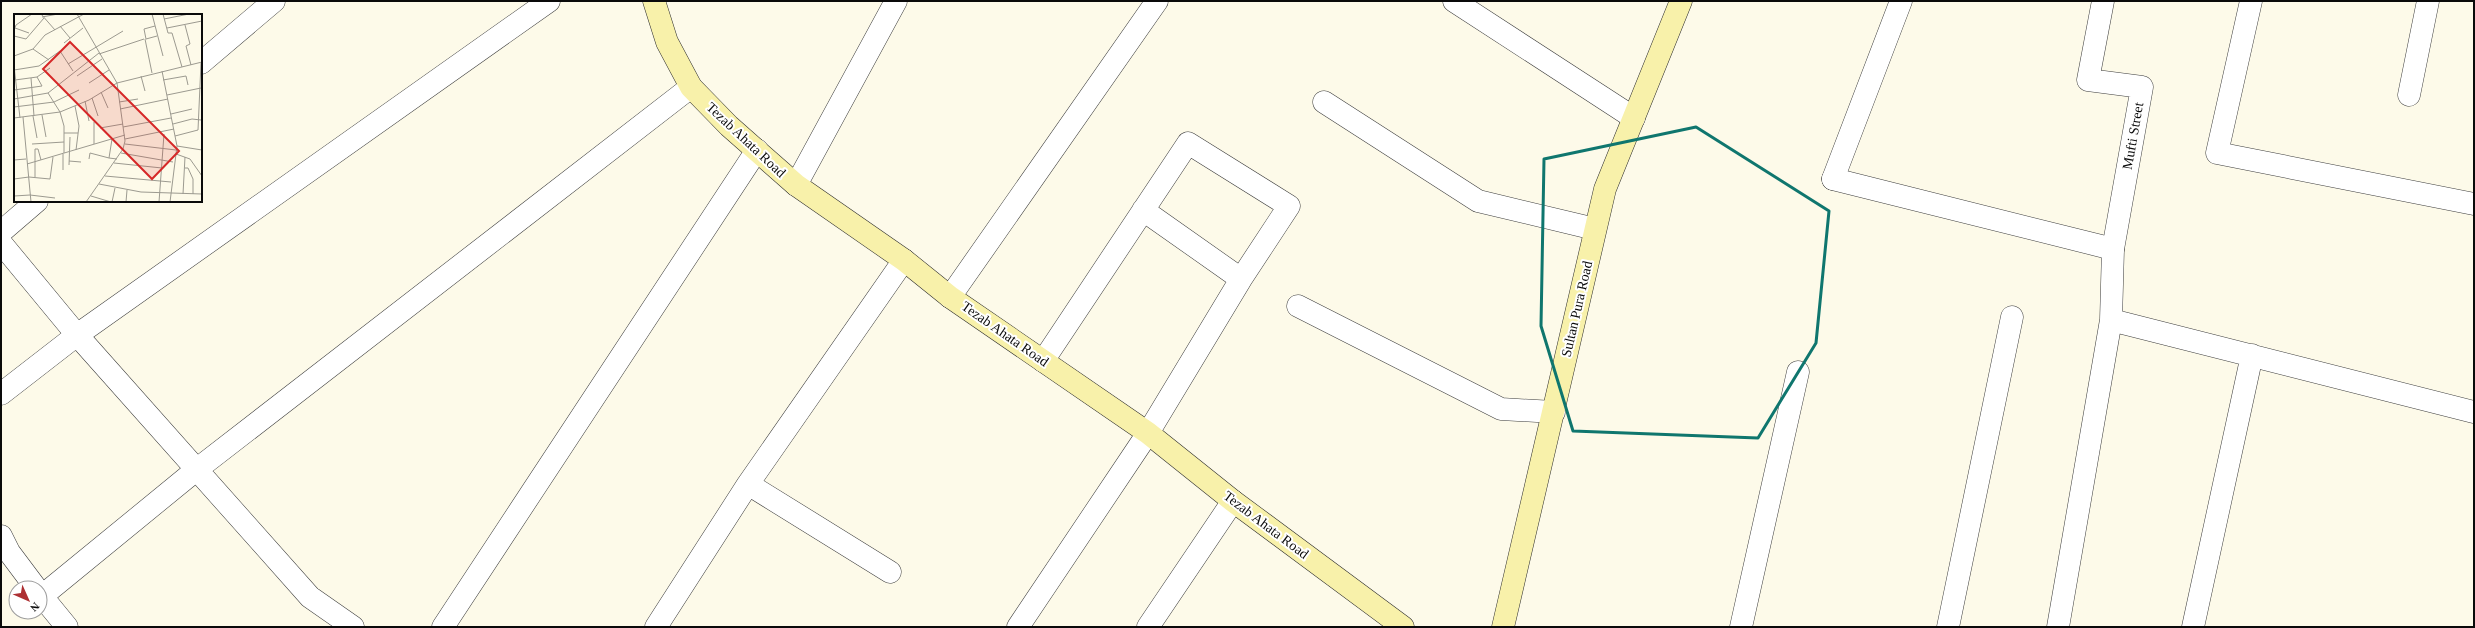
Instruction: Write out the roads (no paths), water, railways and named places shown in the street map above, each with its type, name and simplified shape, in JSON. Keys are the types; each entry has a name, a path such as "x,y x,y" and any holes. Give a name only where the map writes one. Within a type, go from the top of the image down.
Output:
{"main road":[{"name":"Tezab Ahata Road","path":"654,1 667,42 691,87 729,126 796,185 904,260 950,297 1148,433 1233,501 1403,627"},
{"name":"Sultan Pura Road","path":"1504,627 1605,189 1681,1"}],"street":[{"path":"202,62 274,1"},
{"path":"1,394 77,334 549,1"},
{"path":"796,185 896,1"},
{"path":"950,297 1157,1"},
{"path":"1454,1 1634,118"},
{"path":"1901,1 1833,179 2113,248"},
{"name":"Mufti Street","path":"2058,627 2111,320 2113,248 2142,87 2088,80 2103,1"},
{"path":"2251,1 2217,153 2474,204"},
{"path":"2409,95 2428,1"},
{"path":"48,586 691,87"},
{"path":"1324,102 1478,201 1595,229"},
{"path":"1018,627 1148,433 1241,279 1289,206 1188,143 1044,362"},
{"path":"443,627 757,150"},
{"path":"1,232 36,202"},
{"path":"1143,210 1241,279"},
{"path":"1,243 77,334 196,470 310,596 353,627"},
{"path":"656,627 748,484 904,260"},
{"path":"1298,306 1501,409 1554,412"},
{"path":"1948,627 2012,317"},
{"path":"2111,320 2474,412"},
{"path":"2193,627 2252,355"},
{"path":"1741,627 1798,372"},
{"path":"748,484 890,572"},
{"path":"1148,627 1233,501"},
{"path":"4,548 29,580"},
{"path":"48,604 67,627"}]}
